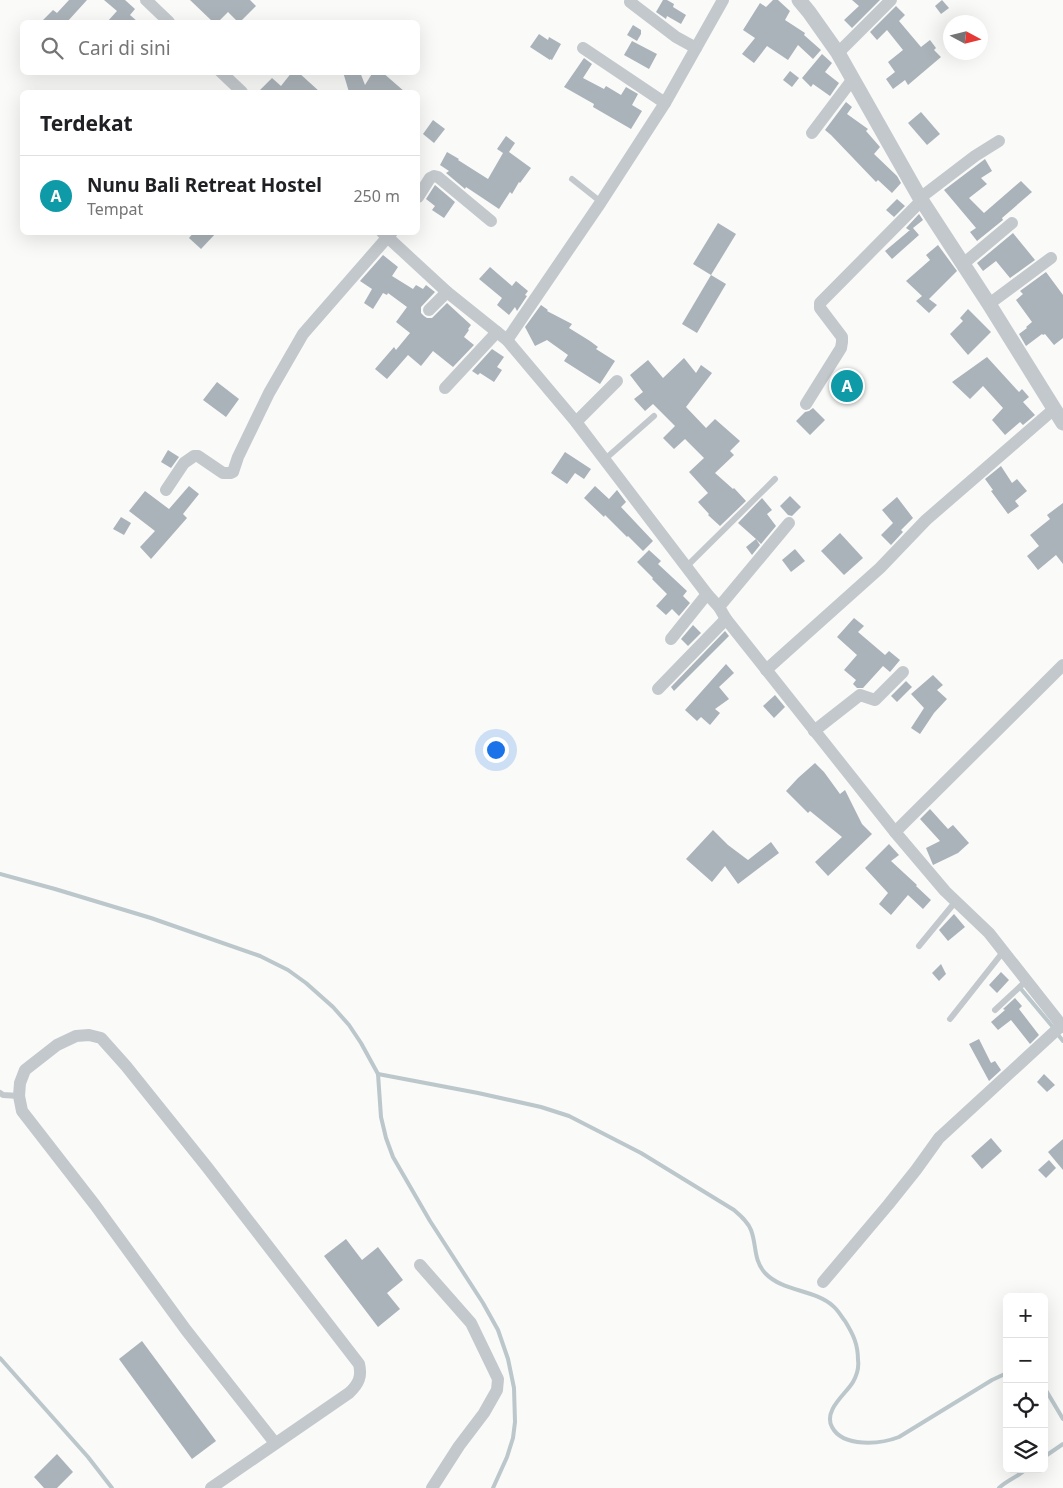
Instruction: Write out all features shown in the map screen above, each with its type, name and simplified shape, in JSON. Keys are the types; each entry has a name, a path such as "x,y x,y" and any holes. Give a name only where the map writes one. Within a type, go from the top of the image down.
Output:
{"street":[{"path":"146,0 167,20"},
{"path":"445,388 502,336 601,202 664,103 723,0"},
{"path":"799,0 838,53 921,199 1063,423"},
{"path":"838,53 892,0"},
{"path":"630,2 676,37 696,48"},
{"path":"583,48 664,103"},
{"path":"224,75 240,90"},
{"path":"812,132 852,80"},
{"path":"806,404 841,348 842,342 842,337 820,308 820,303 921,199 976,156 999,141"},
{"path":"420,194 430,178 438,177 491,221"},
{"path":"963,264 1012,223"},
{"path":"166,490 184,463 194,456 198,456 223,473 233,472 238,457 269,393 303,334 386,235"},
{"path":"388,235 447,292 502,336 576,422 686,567 719,607 726,619 895,832 945,891 989,933 1062,1026 939,1138 888,1205 823,1282"},
{"path":"989,304 1051,258"},
{"path":"429,310 447,292"},
{"path":"576,422 617,382"},
{"path":"766,670 880,568 932,515 1053,410"},
{"path":"719,607 788,523"},
{"path":"672,639 707,594"},
{"path":"658,689 726,619"},
{"path":"895,832 1063,665"},
{"path":"814,731 860,695 875,700 903,672"},
{"path":"212,1488 356,1387 360,1379 361,1371 359,1364 201,1159 101,1038 89,1035 76,1036 57,1045 25,1070 20,1082 19,1096 22,1111 186,1330 276,1443"},
{"path":"420,1265 471,1323 498,1379 497,1390 484,1413 458,1446 432,1488"}],"lane":[{"path":"572,179 601,202"},
{"path":"604,460 654,416"},
{"path":"686,567 775,479"},
{"path":"919,946 956,901"},
{"path":"950,1019 1003,952"},
{"path":"995,1010 1026,981"},
{"path":"0,1093 19,1096"}],"building":[{"path":"69,0 87,0 69,20 43,20 53,10 57,13"},
{"path":"104,0 125,0 135,9 130,15 136,20 109,20 117,11"},
{"path":"190,0 250,0 256,6 242,20 236,20 228,12 220,20 211,20"},
{"path":"663,0 674,4 673,7 686,15 681,24 667,16 666,19 656,12"},
{"path":"773,0 778,0 790,11 785,20 805,33 804,35 821,50 813,59 798,45 788,60 767,46 754,63 742,54 755,38 743,30 760,3 766,7"},
{"path":"852,0 880,0 852,28 844,20 859,6"},
{"path":"942,0 949,8 941,14 935,6"},
{"path":"896,6 905,15 899,21 921,47 930,40 936,48 934,50 941,57 908,85 905,80 893,89 886,79 895,72 888,62 903,50 887,30 877,40 870,32"},
{"path":"633,25 641,30 637,41 627,35"},
{"path":"539,34 548,40 549,37 561,44 552,60 530,47"},
{"path":"632,41 657,54 649,69 624,55"},
{"path":"822,54 832,63 825,72 839,83 830,96 813,84 811,87 802,78"},
{"path":"584,58 592,64 583,78 604,89 606,86 621,95 626,87 638,94 632,105 642,111 631,129 593,107 594,104 564,87"},
{"path":"790,71 799,78 792,87 783,80"},
{"path":"290,75 301,75 318,90 260,90 272,78 281,86"},
{"path":"344,75 361,75 365,85 371,75 385,75 403,90 348,90"},
{"path":"846,102 852,107 847,114 868,129 866,131 880,147 874,154 897,176 901,183 892,193 878,180 876,182 825,130"},
{"path":"921,112 940,134 927,145 908,123"},
{"path":"433,120 445,129 434,143 423,134"},
{"path":"506,136 515,143 509,152 531,168 512,194 510,192 499,209 466,187 465,189 446,173 449,171 440,165 447,152 488,179 503,153 497,149"},
{"path":"985,159 992,171 981,178 987,184 969,198 984,213 1021,181 1032,192 1002,218 1003,220 977,241 970,232 976,228 944,190"},
{"path":"435,185 455,202 444,218 432,210 435,206 426,199"},
{"path":"897,199 905,206 894,217 886,210"},
{"path":"919,214 923,220 913,228 919,235 892,259 885,251 910,230 906,228"},
{"path":"718,223 736,234 711,275 693,264"},
{"path":"1013,233 1035,260 1010,278 996,261 983,271 977,263"},
{"path":"192,235 214,235 201,249 189,238"},
{"path":"938,245 957,271 929,299 937,305 929,313 916,301 922,296 906,281 930,260 926,255"},
{"path":"383,255 398,267 392,276 413,289 416,285 423,289 426,285 435,292 421,307 421,313 424,316 432,318 447,303 471,325 464,337 474,345 453,367 433,351 421,366 408,355 387,379 375,369 394,347 396,350 410,333 396,322 407,307 388,293 387,295 383,293 373,309 364,303 372,289 360,281"},
{"path":"490,267 512,286 516,281 528,291 525,295 527,296 517,311 515,307 509,315 497,305 502,298 479,279"},
{"path":"1046,272 1063,295 1063,338 1054,345 1045,334 1042,334 1026,346 1019,334 1032,322 1016,300 1023,294 1020,291"},
{"path":"711,275 726,284 697,333 682,324"},
{"path":"541,305 547,311 572,324 569,328 590,341 598,347 596,349 615,361 600,384 564,361 568,355 547,340 535,346 525,327"},
{"path":"968,309 991,332 968,355 950,334 963,321 960,318"},
{"path":"492,349 504,357 497,367 502,370 494,382 480,373 478,375 472,371"},
{"path":"987,357 1019,392 1022,389 1029,397 1023,402 1035,415 1023,425 1020,422 1005,435 992,420 1003,408 983,386 970,399 952,382"},
{"path":"684,358 696,373 701,365 712,373 686,407 706,428 715,419 740,441 730,451 734,455 715,473 734,488 746,501 720,526 698,502 708,493 689,472 704,458 685,439 674,449 663,438 675,426 653,404 645,411 634,399 643,392 630,375 648,360 663,378"},
{"path":"217,382 239,399 226,417 203,400"},
{"path":"813,408 825,420 810,435 796,421 805,412"},
{"path":"168,450 179,457 171,468 161,462"},
{"path":"565,452 591,469 584,479 575,473 567,484 551,473"},
{"path":"1001,466 1012,483 1017,479 1027,491 1015,501 1019,506 1008,514 991,491 993,490 985,479"},
{"path":"189,486 199,494 183,514 187,518 151,559 140,547 155,531 129,511 145,491 169,509"},
{"path":"595,486 609,499 617,490 626,502 621,507 653,541 643,551 584,498"},
{"path":"790,496 801,507 792,516 788,515 780,506"},
{"path":"897,497 913,518 901,530 903,532 891,545 881,535 893,523 882,510"},
{"path":"762,498 772,510 767,514 776,526 761,544 738,523"},
{"path":"1063,503 1063,564 1056,555 1038,570 1027,556 1039,546 1030,535 1050,519 1047,515"},
{"path":"121,517 131,523 124,535 113,529"},
{"path":"840,533 863,558 844,575 821,551"},
{"path":"756,539 760,545 752,555 746,547"},
{"path":"795,549 805,561 791,572 782,560"},
{"path":"649,550 661,561 658,564 687,591 683,596 690,603 679,616 672,609 666,615 656,606 667,594 637,562"},
{"path":"854,618 864,626 858,632 885,655 889,651 900,660 890,672 883,666 863,688 857,688 853,684 856,680 844,670 857,655 837,637"},
{"path":"693,625 701,633 688,646 681,639"},
{"path":"725,631 729,636 674,691 671,687"},
{"path":"726,664 734,673 719,687 729,699 715,709 720,713 710,725 701,717 697,721 685,710"},
{"path":"933,675 943,685 937,690 947,699 934,713 920,734 911,728 924,708 911,694"},
{"path":"906,681 912,687 897,702 891,696"},
{"path":"775,695 785,707 774,718 763,706"},
{"path":"815,763 840,794 845,790 862,824 872,834 828,876 815,862 842,837 810,811 808,813 786,791"},
{"path":"930,809 948,829 953,825 969,843 958,853 933,865 926,848 940,841 920,819"},
{"path":"713,830 728,845 748,860 771,842 779,853 738,884 725,866 712,882 686,859"},
{"path":"889,844 899,855 891,861 931,900 923,909 908,895 891,915 879,904 888,893 865,868"},
{"path":"954,914 965,927 948,941 939,930"},
{"path":"941,964 946,974 939,981 932,973"},
{"path":"1001,972 1009,980 997,993 989,985"},
{"path":"1015,998 1022,1006 1019,1009 1039,1035 1030,1044 1011,1020 998,1030 991,1022"},
{"path":"979,1039 991,1063 995,1061 1001,1070 989,1081 969,1044"},
{"path":"1044,1074 1055,1085 1047,1092 1037,1082"},
{"path":"991,1138 1002,1151 982,1169 971,1156"},
{"path":"1063,1139 1063,1170 1048,1152"},
{"path":"1049,1160 1056,1168 1046,1178 1038,1170"},
{"path":"346,1239 362,1260 378,1247 403,1280 387,1293 400,1309 378,1327 324,1256"},
{"path":"142,1341 216,1441 192,1459 119,1359"},
{"path":"57,1454 73,1472 57,1488 44,1488 34,1477"}],"waterway":[{"path":"0,874 151,918 260,956 288,970 306,983 333,1007 349,1025 378,1074 381,1117 393,1157 430,1221 483,1303 498,1330 508,1359 514,1388 515,1422 513,1438 507,1457 493,1488"},
{"path":"1021,989 1052,1026"},
{"path":"1059,1036 1063,1041"},
{"path":"378,1074 478,1093 541,1107 569,1116 641,1153 734,1210 750,1227 759,1263 765,1273 781,1284 825,1300 838,1311 853,1335 858,1354 857,1374 830,1414 832,1427 837,1434 845,1438 853,1441 873,1442 899,1437 1003,1375"},
{"path":"0,1358 88,1457 112,1488"},
{"path":"1048,1394 1063,1419"},
{"path":"1048,1454 1063,1444"},
{"path":"999,1488 1021,1473"}],"place":[{"name":"Nunu Bali Retreat Hostel","path":"847,386"}]}
